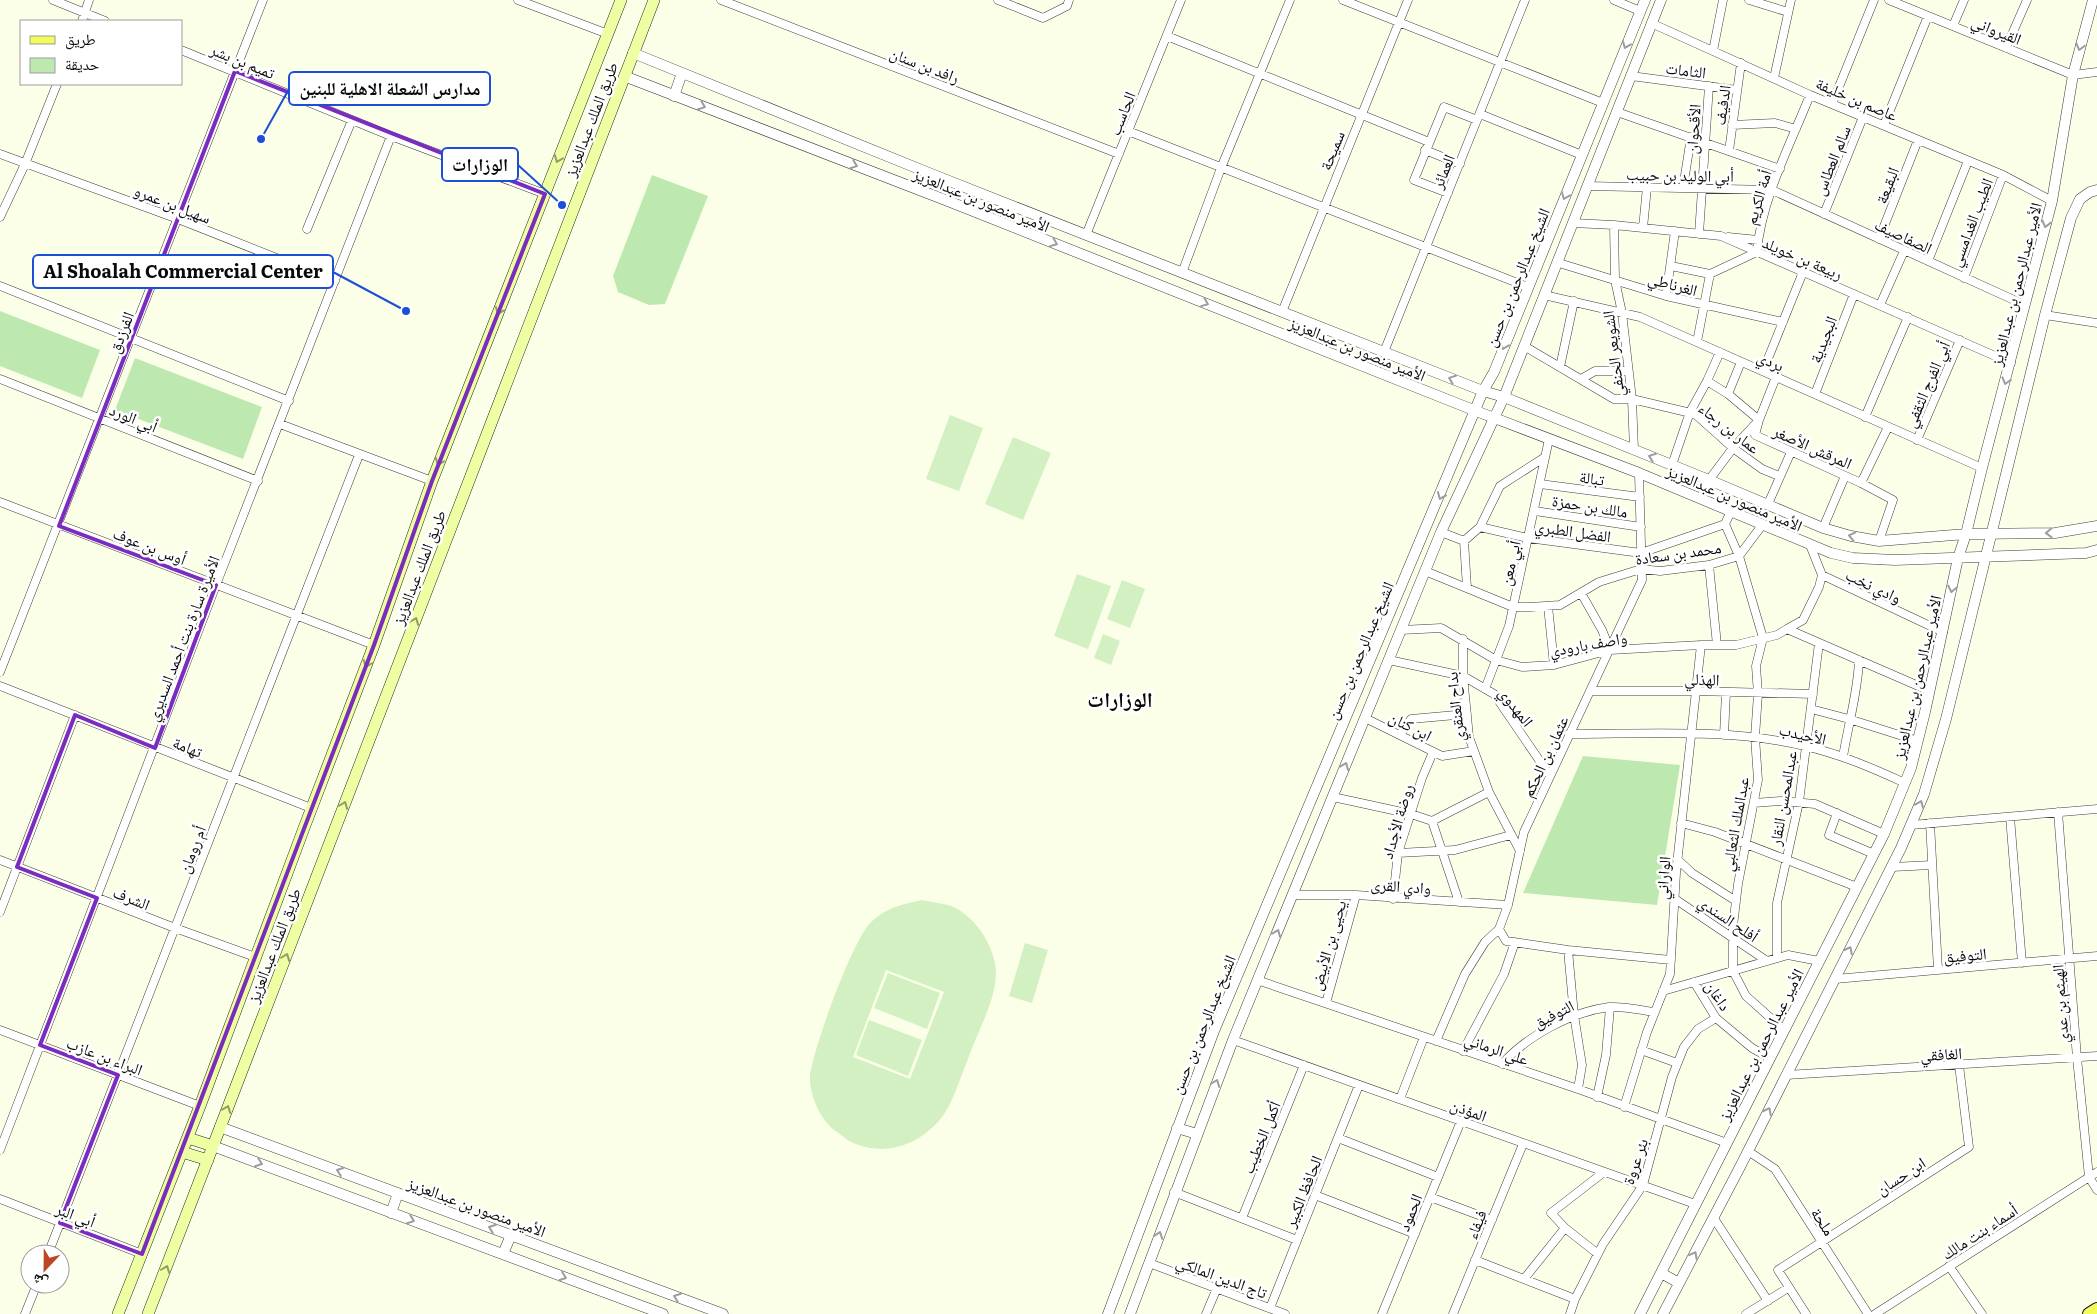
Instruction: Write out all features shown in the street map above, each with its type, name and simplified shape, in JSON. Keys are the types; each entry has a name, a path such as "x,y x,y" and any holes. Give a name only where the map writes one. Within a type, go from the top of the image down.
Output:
{"main road":[{"name":"طريق الملك عبدالعزيز","path":"118,1314 188,1138 374,645 432,481 621,0"},
{"name":"طريق الملك عبدالعزيز","path":"148,1314 654,0"},
{"path":"188,1138 213,1146"},
{"path":"182,1152 208,1160"},
{"path":"2089,1314 2097,1309"}],"street":[{"path":"53,0 83,17 100,20"},
{"path":"83,17 89,0"},
{"name":"الفرزدق","path":"0,672 59,526 263,0"},
{"path":"518,0 608,34"},
{"name":"رافد بن سنان","path":"721,0 1119,154"},
{"path":"998,0 1043,18 1067,6 1069,0"},
{"name":"الحاسب","path":"1086,235 1181,0"},
{"path":"1182,273 1221,168 1290,0"},
{"path":"1343,0 1602,103"},
{"name":"سميحة","path":"1282,312 1408,0"},
{"name":"العمائر","path":"1384,352 1525,0"},
{"path":"1614,0 1640,11"},
{"name":"الشيخ عبدالرحمن بن حسن","path":"1108,1314 1214,1031 1484,391 1494,372 1645,0"},
{"name":"الشيخ عبدالرحمن بن حسن","path":"1130,1314 1174,1192 1257,980 1441,532 1504,397 1544,294 1559,263 1660,0"},
{"path":"1713,50 1723,0"},
{"path":"1749,0 1788,12"},
{"path":"1774,78 1791,0"},
{"path":"1832,104 1874,0"},
{"name":"القيرواني","path":"1889,0 1902,2 1928,16 2073,75 2097,72"},
{"path":"1953,26 1964,0"},
{"path":"2006,48 2027,0"},
{"name":"الأمير عبدالرحمن بن عبدالعزيز","path":"1640,1314 1884,834 1905,783 1918,742 1958,558 1966,534 2052,201 2073,75 2093,0"},
{"path":"1884,126 1928,16"},
{"name":"عاصم بن خليفة","path":"1651,23 1810,95 2003,176 2052,201"},
{"path":"1166,36 1361,115 1460,164"},
{"name":"تميم بن بشر","path":"182,50 391,136 545,194"},
{"name":"الأمير منصور بن عبدالعزيز","path":"633,53 1182,273 1484,391 1504,397 1823,528 1880,541 1966,534 2055,533 2097,526"},
{"name":"الدفيف","path":"1729,151 1741,63"},
{"path":"674,96 682,73"},
{"name":"الأمير منصور بن عبدالعزيز","path":"624,76 948,201 1476,411 1639,473 1831,553 1853,558 1896,560 2086,554 2097,550"},
{"name":"الثامات","path":"1631,76 1737,90"},
{"path":"0,217 25,164 57,85"},
{"name":"الأقحوان","path":"1699,234 1709,86"},
{"name":"أمة الكريم","path":"1758,252 1758,240 1772,190 1810,95"},
{"path":"1448,193 1414,180 1444,107 1478,117 1582,155"},
{"path":"1617,112 1780,169"},
{"name":"سالم العطاس","path":"1824,214 1863,117"},
{"path":"307,229 352,120"},
{"path":"1732,125 1775,123 1796,129"},
{"path":"1128,131 1528,287"},
{"name":"الأميرة سارة بنت أحمد السديري","path":"0,1150 216,585 391,136"},
{"path":"1683,188 1691,137"},
{"name":"البقيعة","path":"1879,239 1918,140"},
{"name":"سهيل بن عمرو","path":"0,154 178,219 335,281"},
{"path":"1928,261 1968,161"},
{"name":"الطيب الغدامسي","path":"1964,278 2003,176"},
{"name":"أبي الوليد بن حبيب","path":"1587,186 1772,190"},
{"path":"1643,228 1647,187"},
{"name":"الصفاصيف","path":"1772,190 2026,305"},
{"path":"1663,1314 1892,867 1924,794 1946,720 2044,315 2071,218 2080,199 2090,192 2097,190"},
{"name":"ربيعة بن خويلد","path":"1573,223 1614,225 1721,236 2011,363"},
{"name":"الشويعر الحنفي","path":"1614,225 1615,280 1622,313 1632,399 1634,450"},
{"path":"1666,296 1672,266 1675,231"},
{"path":"1721,236 1758,240"},
{"path":"1880,305 1904,251"},
{"path":"1672,266 1710,274 1758,252"},
{"name":"الغرناطي","path":"1559,263 1666,296 1783,322"},
{"path":"1763,372 1803,272"},
{"path":"1697,342 1710,274"},
{"path":"0,286 289,401"},
{"name":"بردي","path":"1544,294 1640,317 1982,468"},
{"name":"البجيدية","path":"1815,394 1854,294"},
{"path":"1560,367 1574,301"},
{"path":"2044,315 2097,323"},
{"path":"1865,416 1908,317"},
{"name":"أبي الفرج الثقفي","path":"1918,440 1960,340"},
{"name":"عمار بن رجاء","path":"1524,346 1614,399 1632,399 1695,414 1733,448 1762,469 1779,476"},
{"path":"1672,465 1690,412 1708,380 1720,352"},
{"path":"1728,394 1741,362"},
{"path":"1581,379 1596,371 1628,371"},
{"path":"1701,498 1709,480 1733,448 1759,420 1776,377"},
{"name":"أبي الورد","path":"0,379 258,481"},
{"name":"المرقش الأصغر","path":"1708,380 1759,420 1755,435 1861,483 1893,500 1880,541"},
{"path":"280,424 432,481"},
{"path":"1861,483 1888,427"},
{"name":"أبي معن","path":"1485,689 1509,626 1549,439"},
{"path":"1768,504 1791,452"},
{"name":"أم رومان","path":"52,1244 359,455"},
{"path":"1464,541 1480,527 1500,486 1545,457"},
{"name":"عثمان بن الحكم","path":"1436,1041 1465,974 1485,942 1499,929 1508,905 1524,832 1642,580 1639,473"},
{"path":"1823,528 1845,476"},
{"name":"تبالة","path":"1540,484 1640,497"},
{"name":"أوس بن عوف","path":"0,502 374,645"},
{"name":"مالك بن حمزة","path":"1535,511 1641,527"},
{"path":"1731,511 1725,524 1739,556 1763,638"},
{"name":"الفضل الطبري","path":"1480,527 1528,538 1641,553 1725,524"},
{"path":"1739,556 1763,524"},
{"path":"1441,532 1464,541"},
{"path":"1464,541 1467,588"},
{"path":"1810,545 1822,575"},
{"name":"محمد بن سعادة","path":"1425,571 1513,607 1548,606 1560,605 1599,582 1642,569 1660,571 1709,565 1739,556"},
{"path":"1709,565 1716,645"},
{"name":"واصف بارودي","path":"1401,630 1441,628 1463,639 1496,660 1522,667 1554,664 1610,650 1736,645 1776,635 1803,620 1820,587 1822,575"},
{"name":"وادي نخب","path":"1822,575 1943,632"},
{"path":"1580,593 1602,630 1610,650"},
{"path":"1548,606 1554,664"},
{"path":"1787,629 1930,691"},
{"name":"عبدالملك الثعالبي","path":"1763,638 1756,666 1758,694 1755,737 1758,780 1736,901 1733,971 1746,996 1784,1030"},
{"name":"بداح العنقري","path":"1463,639 1463,676 1469,737 1488,792 1520,851"},
{"name":"عبدالمحسن النقار","path":"1777,958 1777,903 1799,802 1819,643"},
{"name":"الواراني","path":"1624,1106 1641,1050 1670,974 1677,859 1701,645"},
{"name":"المهدوي","path":"1389,660 1463,676 1494,694 1550,776"},
{"path":"1843,757 1849,719 1858,682 1859,660"},
{"name":"تهامة","path":"0,686 311,808"},
{"name":"الهذلي","path":"1590,691 1813,694"},
{"path":"1724,736 1726,692"},
{"path":"1811,709 1849,719 1918,742"},
{"path":"1400,735 1411,719 1467,714"},
{"path":"0,912 75,715"},
{"name":"ابن كنان","path":"1365,718 1442,756 1474,751"},
{"name":"الأحيدب","path":"1569,734 1691,734 1755,737 1806,746 1843,757 1905,783"},
{"name":"روضة الأجداد","path":"1393,899 1398,853 1432,752"},
{"path":"1332,797 1411,814 1432,821 1488,792"},
{"path":"1754,802 1781,801 1814,804 1884,834"},
{"path":"1911,825 2097,809"},
{"name":"الهيثم بن عدي","path":"2058,812 2088,1177 2097,1190"},
{"path":"1837,813 1829,835 1874,854"},
{"path":"2010,816 2022,962"},
{"path":"1432,821 1459,902"},
{"path":"1681,823 1715,832 1857,887"},
{"path":"1930,823 1938,970"},
{"path":"1398,853 1454,850 1511,835"},
{"path":"1677,859 1692,873 1736,901"},
{"name":"الشرف","path":"0,860 255,957"},
{"path":"1892,867 1932,865"},
{"name":"وادي القرى","path":"1292,894 1356,895 1393,899 1508,905"},
{"name":"يحيى بن الأبيض","path":"1326,1003 1356,895"},
{"name":"أفلح السندي","path":"1674,899 1767,961"},
{"path":"1499,929 1506,941 1568,950 1671,960"},
{"path":"1463,1051 1504,974 1516,942"},
{"path":"1568,950 1574,1015 1582,1064 1578,1089"},
{"path":"1663,991 1788,955 1819,961"},
{"name":"التوفيق","path":"1835,979 2097,956"},
{"name":"علي الرماني","path":"1257,980 1578,1089 1726,1143"},
{"name":"داغان","path":"1694,982 1716,1018 1752,1048 1770,1058"},
{"path":"1597,1097 1606,1055 1610,1007"},
{"name":"التوفيق","path":"1502,1064 1516,1049 1574,1015 1610,1007 1655,1012"},
{"name":"بئر عروة","path":"1570,1314 1575,1299 1598,1254 1643,1185 1672,1077 1684,1047 1698,1029 1716,1018"},
{"name":"البراء بن عازب","path":"0,1030 200,1106"},
{"path":"1400,1099 1424,1037"},
{"name":"المؤذن","path":"1233,1040 1695,1204"},
{"path":"1641,1050 1677,1064"},
{"name":"الغافقي","path":"1786,1075 2097,1056"},
{"name":"أكمل الخطيب","path":"1242,1218 1304,1065"},
{"name":"ابن حسان","path":"1788,1288 1778,1270 1969,1146 1959,1065"},
{"name":"الحافظ الكبير","path":"1270,1308 1359,1085"},
{"name":"الحمود","path":"1382,1314 1461,1121"},
{"name":"الأمير منصور بن عبدالعزيز","path":"220,1127 723,1314"},
{"path":"1178,1128 1197,1134"},
{"path":"1338,1138 1438,1177"},
{"name":"فيفاء","path":"1454,1314 1523,1144"},
{"path":"213,1146 663,1314"},
{"name":"ملحة","path":"1748,1150 1775,1169 1868,1314"},
{"path":"1598,1254 1565,1228 1551,1213 1604,1172"},
{"name":"أسماء بنت مالك","path":"1875,1314 2097,1172"},
{"path":"1174,1192 1297,1240"},
{"path":"391,1212 398,1193"},
{"path":"1315,1196 1415,1234"},
{"path":"1430,1196 1492,1220"},
{"name":"أبي البر","path":"0,1199 142,1254"},
{"path":"1714,1217 1768,1301"},
{"path":"1524,1279 1565,1228"},
{"path":"503,1254 511,1235"},
{"path":"1475,1260 1575,1299"},
{"name":"تاج الدين المالكي","path":"1149,1263 1285,1314"},
{"path":"1949,1266 1982,1314"},
{"path":"1661,1273 1679,1283"},
{"path":"1206,1314 1217,1288"},
{"path":"1746,1314 1788,1288 1806,1314"},
{"path":"25,1314 33,1294"}],"highlighted area":[{"path":"235,71 545,194 432,481 374,645 142,1254 60,1223 118,1075 40,1045 97,898 17,867 75,715 155,748 216,585 59,526"}],"green space":[{"path":"652,175 708,196 665,304 649,305 618,292 613,276"},
{"path":"0,311 100,350 82,398 0,366"},
{"path":"135,358 262,407 243,459 115,410"},
{"path":"950,415 983,428 959,491 926,479"},
{"path":"1013,437 1051,453 1023,520 985,504"},
{"path":"1077,574 1111,586 1088,649 1054,636"},
{"path":"1122,580 1145,589 1130,628 1107,619"},
{"path":"1103,634 1120,641 1111,665 1094,658"},
{"path":"1583,756 1680,765 1657,905 1523,893"},
{"path":"922,900 948,905 957,909 966,915 981,932 987,941 995,962 996,972 993,992 987,1013 953,1098 943,1116 923,1136 910,1142 898,1147 870,1148 851,1142 831,1128 826,1122 814,1099 810,1076 818,1043 834,996 863,933 871,922 882,913 895,907","holes":["886,970 944,992 910,1079 853,1057"]},
{"path":"1025,943 1048,950 1032,1003 1009,996"},
{"path":"888,973 940,993 927,1029 874,1008"},
{"path":"869,1020 922,1040 908,1076 856,1055"}],"place":[{"name":"مدارس الشعلة الاهلية للبنين","path":"261,139"},
{"name":"الوزارات","path":"562,205"},
{"name":"Al Shoalah Commercial Center","path":"406,311"}],"district":[{"name":"الوزارات","path":"1120,697"}]}
